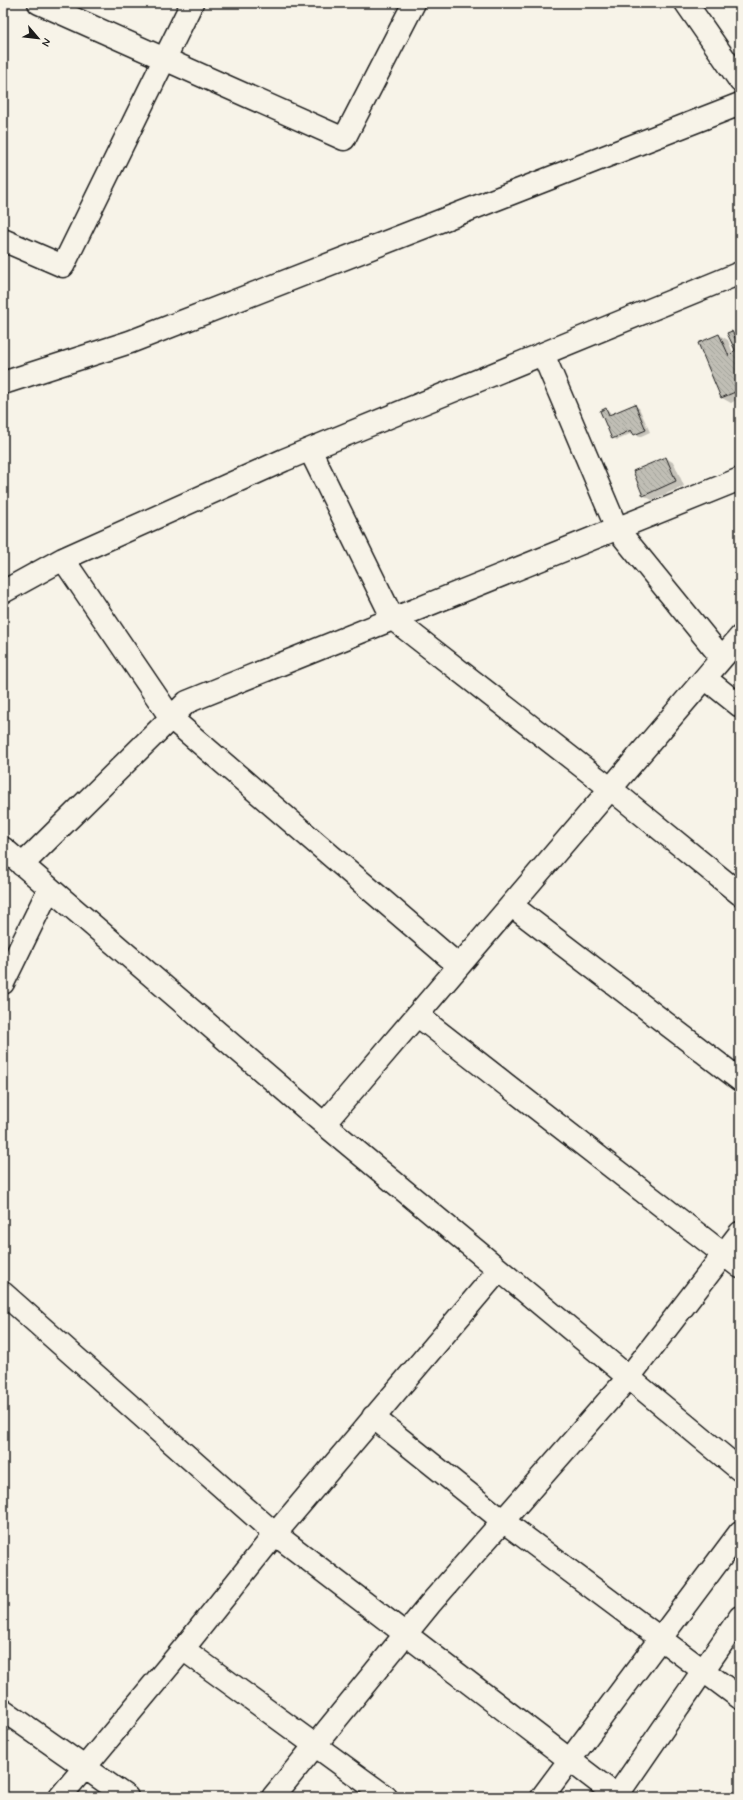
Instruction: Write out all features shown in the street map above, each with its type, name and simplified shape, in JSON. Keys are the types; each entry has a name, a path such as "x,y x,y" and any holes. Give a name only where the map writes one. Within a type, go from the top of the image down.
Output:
{"street":[{"path":"39,3 344,139 414,3"},
{"path":"3,240 63,266 192,3"},
{"path":"686,3 740,80"},
{"path":"3,382 130,342 740,104"},
{"path":"3,592 64,559 310,450 740,273"},
{"path":"543,354 617,529 722,658"},
{"path":"310,450 393,619 611,789 740,894"},
{"path":"22,865 187,702 740,479"},
{"path":"64,559 171,718 459,966"},
{"path":"324,1124 740,637"},
{"path":"705,678 740,706"},
{"path":"3,848 324,1124 740,1470"},
{"path":"3,983 49,889"},
{"path":"510,905 740,1080"},
{"path":"417,1015 732,1260"},
{"path":"273,1797 430,1604 732,1260 740,1233"},
{"path":"60,1797 183,1650 275,1534 499,1270"},
{"path":"3,1293 275,1534 617,1797 740,1617"},
{"path":"373,1417 503,1521 740,1698"},
{"path":"542,1797 740,1532"},
{"path":"183,1650 386,1797"},
{"path":"3,1710 128,1797"}],"building":[{"path":"732,331 740,348 740,390 721,398 698,343 719,334 729,356 735,350 727,333"},
{"path":"635,404 646,430 634,435 631,430 612,439 600,411 606,408 609,415"},
{"path":"666,457 676,481 643,496 633,471"}]}
